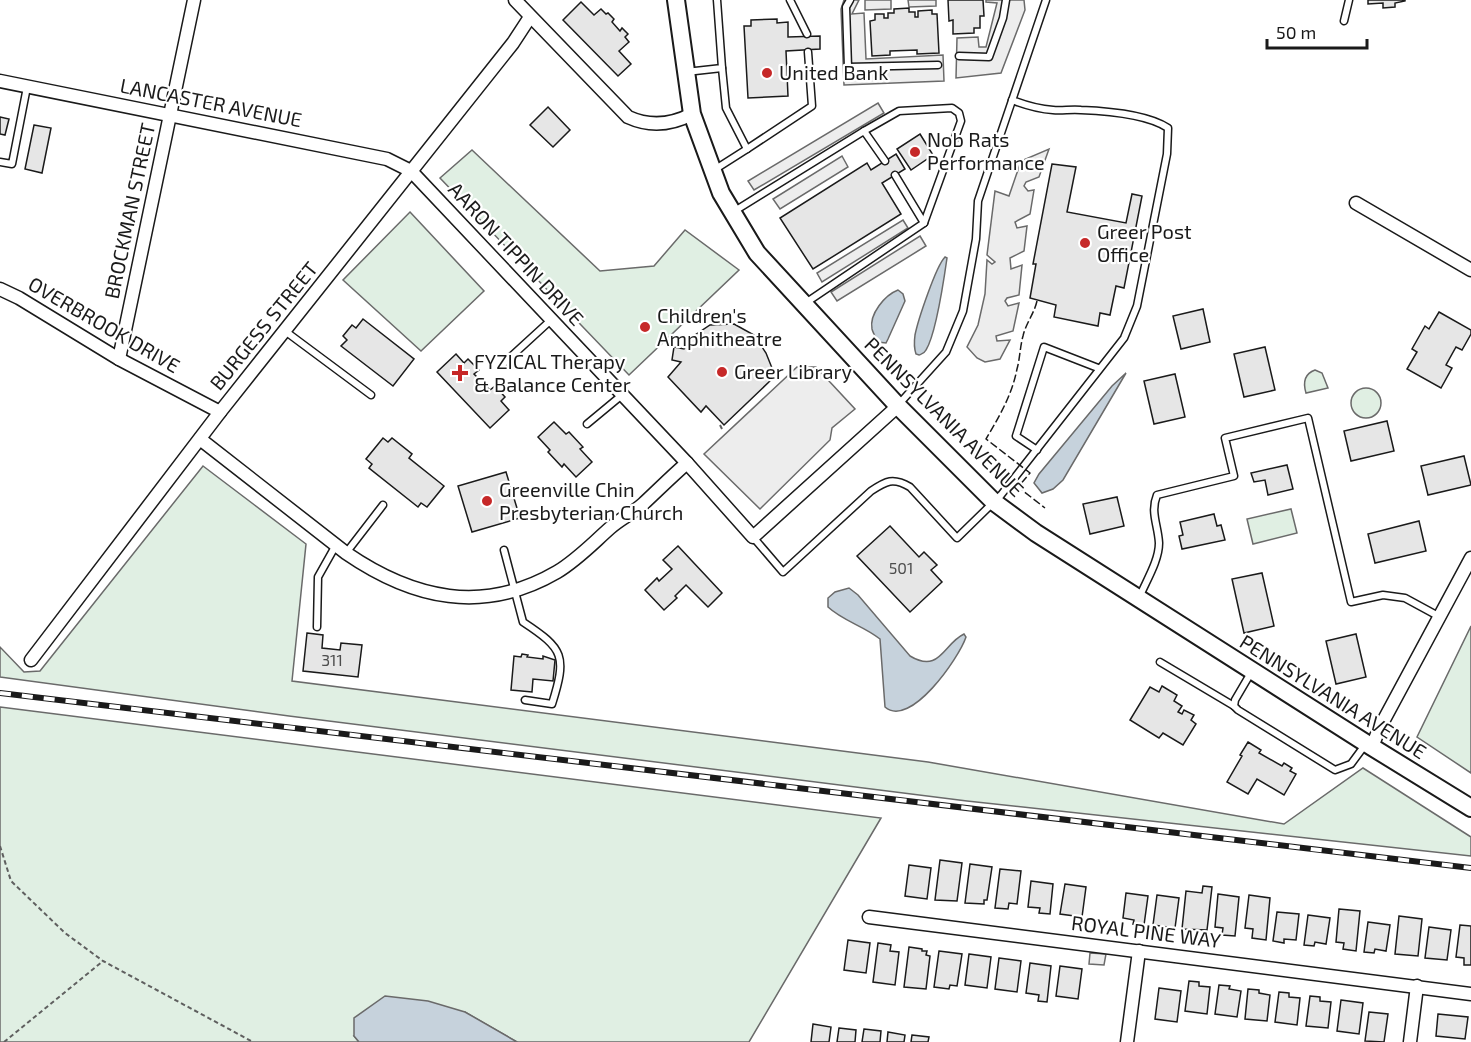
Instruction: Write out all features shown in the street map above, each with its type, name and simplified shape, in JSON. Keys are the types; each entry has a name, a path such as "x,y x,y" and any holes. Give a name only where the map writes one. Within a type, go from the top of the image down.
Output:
{"street":[{"name":"BROCKMAN STREET","path":"119,359 194,0"},
{"path":"515,0 628,117 638,122 652,124 681,120 692,114"},
{"name":"PENNSYLVANIA AVENUE","path":"676,0 692,114 721,193 757,252 898,406 994,502 1036,533 1471,808"},
{"name":"BURGESS STREET","path":"31,660 220,411 513,43 530,17"},
{"name":"LANCASTER AVENUE","path":"0,81 387,159 411,171"},
{"name":"AARON TIPPIN DRIVE","path":"411,171 687,463 753,537"},
{"path":"1356,203 1471,270"},
{"name":"OVERBROOK DRIVE","path":"0,289 19,298 119,359 220,411"},
{"path":"753,537 898,406"},
{"path":"200,439 346,554 388,579 433,594 481,596 534,583 557,572 578,558 687,463"},
{"path":"1369,745 1471,558"},
{"name":"ROYAL PINE WAY","path":"869,917 1471,994"},
{"path":"1127,1042 1139,951"},
{"path":"1410,1042 1417,986"}],"lane":[{"path":"717,0 726,108 747,149"},
{"path":"790,0 807,33"},
{"path":"850,0 846,7 848,67 938,64"},
{"path":"959,56 989,57 1003,18 1006,0"},
{"path":"898,406 946,352 963,311 976,239 978,201 1046,0"},
{"path":"1344,21 1349,0"},
{"path":"713,171 812,106 808,52"},
{"path":"686,72 722,68"},
{"path":"0,162 12,164 27,86"},
{"path":"753,537 783,572 871,491 885,482 900,481 909,487 957,538 994,502 1124,338 1137,306 1167,154 1168,128 1158,122 1131,116 1079,110 1053,110 1026,105 1012,99"},
{"path":"733,212 899,111 952,108 959,113 962,122 924,223 804,304"},
{"path":"864,131 885,161"},
{"path":"895,175 924,223"},
{"path":"503,364 551,320"},
{"path":"285,330 371,395"},
{"path":"1037,450 1016,436 1044,347 1098,368"},
{"path":"588,424 622,395"},
{"path":"1139,598 1157,556 1159,542 1153,506 1157,495 1234,476 1225,438 1308,418 1351,602 1383,595 1406,597 1440,617"},
{"path":"346,554 382,504"},
{"path":"317,627 318,577 336,545"},
{"path":"504,550 523,622 548,639 561,658 560,679 552,704 525,700"},
{"path":"1160,662 1335,770 1351,764 1369,745"},
{"path":"1234,706 1235,700 1252,671"}],"path":[{"path":"0,846 11,881 64,933 103,961 253,1042"},
{"path":"4,1042 103,961"}],"green space":[{"path":"472,150 600,271 654,266 685,230 739,270 629,375 440,178"},
{"path":"410,212 484,291 421,351 343,280"},
{"path":"1315,370 1322,373 1328,388 1306,393 1305,379"},
{"path":"1366,388 1377,392 1381,403 1377,414 1366,418 1355,414 1351,403 1355,392"},
{"path":"203,466 306,544 292,681 928,762 1284,824 1363,768 1471,837 1471,856 967,801 289,716 0,677 0,647 24,672 40,671"},
{"path":"1291,509 1297,533 1253,544 1247,519"},
{"path":"1471,626 1471,773 1417,737"},
{"path":"0,707 881,818 749,1042 517,1042 465,1012 354,1036 359,1042 0,1042"}],"shaded area":[{"path":"844,0 859,0 852,14 864,13 866,59 943,55 944,81 844,85 841,9"},
{"path":"865,0 891,0 891,9 865,10"},
{"path":"908,0 936,0 936,6 909,7"},
{"path":"986,0 1024,0 1025,10 1001,73 956,78 957,38 978,37 979,47 986,47 997,3 986,2"},
{"path":"878,103 884,113 754,190 748,181"},
{"path":"1049,149 1039,177 1026,182 1024,186 1028,191 1034,190 1030,214 1015,222 1017,228 1027,226 1024,251 1010,258 1011,269 1022,265 1019,295 1007,298 1005,301 1008,306 1019,303 1013,331 996,336 997,341 1010,340 1000,359 985,362 977,358 967,347 978,325 985,294 987,260 992,264 995,262 987,255 995,191 1009,196 1021,161"},
{"path":"842,156 848,167 780,209 773,199"},
{"path":"903,220 908,228 822,282 817,273"},
{"path":"920,236 926,246 837,301 831,292"},
{"path":"945,257 947,258 944,279 933,332 925,351 919,355 916,354 915,347 917,328 932,282"},
{"path":"898,290 903,294 905,301 886,343 878,342 872,329 875,311 883,301"},
{"path":"797,367 816,367 855,409 832,428 830,440 760,509 704,454"},
{"path":"1126,373 1063,480 1053,489 1042,493 1034,483 1039,474 1112,386"},
{"path":"849,588 858,595 910,656 920,661 935,660 957,639 964,634 966,637 944,674 920,700 907,708 895,711 885,707 880,639 828,607 828,598 835,592"},
{"path":"1090,953 1106,954 1104,965 1089,964"},
{"path":"385,996 428,1001 465,1012 517,1042 359,1042 354,1036 354,1018"}],"building":[{"path":"948,0 983,0 984,16 980,16 980,28 974,28 974,33 953,34 953,20 949,21"},
{"path":"1368,0 1405,1 1395,3 1395,7 1383,8 1383,3 1368,4"},
{"path":"581,2 594,15 601,9 606,14 608,13 620,31 622,28 628,34 625,37 629,42 619,51 631,64 618,76 563,20"},
{"path":"909,8 909,12 915,12 915,17 918,17 918,11 932,10 932,14 937,14 939,53 917,54 917,50 890,51 890,55 872,56 870,21 875,20 875,14 884,14 884,18 888,18 888,13 894,13 894,9"},
{"name":"United Bank","path":"777,19 777,23 788,22 788,37 820,36 820,49 786,51 788,96 748,98 744,26 751,26 751,20"},
{"path":"548,107 570,130 553,147 530,125"},
{"path":"0,117 9,119 5,135 0,134"},
{"path":"34,125 51,128 42,173 25,169"},
{"name":"Nob Rats Performance","path":"920,134 933,155 911,170 897,149"},
{"path":"896,154 905,169 882,183 901,214 813,269 780,218 867,163 871,170"},
{"name":"Greer Post Office","path":"1052,164 1076,167 1067,212 1126,223 1132,194 1142,196 1124,288 1116,286 1110,315 1100,313 1098,326 1054,317 1056,305 1030,298 1036,264 1033,264"},
{"path":"1203,309 1210,342 1181,349 1173,316"},
{"path":"1439,312 1471,330 1462,350 1456,347 1446,365 1452,368 1441,388 1407,369 1417,352 1412,349 1425,326 1429,329"},
{"path":"363,319 414,359 393,386 341,346 347,340 343,336 352,325 356,328"},
{"name":"Greer Library","path":"734,324 754,335 766,353 772,368 770,381 724,425 706,406 701,412 668,377 681,362 672,360 674,347 684,349 692,337 710,325"},
{"path":"1265,347 1275,390 1244,397 1234,354"},
{"path":"456,354 464,363 468,359 479,370 474,374 490,390 495,386 505,397 501,401 509,410 490,428 437,372"},
{"path":"1175,374 1185,417 1154,424 1144,381"},
{"path":"1387,421 1394,451 1351,461 1344,431"},
{"path":"554,422 566,434 569,432 583,447 580,449 592,462 576,477 564,464 562,467 538,437"},
{"path":"383,438 388,442 392,438 412,454 409,458 444,486 427,507 421,503 418,507 369,468 372,464 366,459"},
{"path":"1464,456 1471,485 1428,495 1421,466"},
{"path":"1287,465 1293,489 1268,495 1265,480 1254,482 1251,473"},
{"path":"506,472 520,518 472,532 458,486"},
{"path":"1117,497 1124,526 1090,534 1083,504"},
{"path":"1214,514 1217,526 1221,525 1225,540 1182,549 1179,536 1183,535 1180,522"},
{"path":"1419,521 1426,551 1375,563 1368,534"},
{"path":"890,526 919,557 924,552 937,565 931,570 942,582 910,612 857,556"},
{"path":"678,546 722,593 708,607 686,585 675,596 677,598 664,610 645,590 657,578 659,581 672,569 663,560"},
{"path":"1262,573 1274,626 1244,633 1232,579"},
{"path":"307,633 323,635 322,648 340,650 341,643 362,645 358,677 303,671"},
{"path":"1356,634 1366,677 1336,684 1326,641"},
{"path":"522,654 528,655 527,657 543,659 543,656 555,660 553,681 533,679 532,692 511,690 514,656 521,657"},
{"path":"1162,686 1177,695 1174,701 1182,706 1178,712 1182,714 1184,710 1194,715 1191,720 1196,724 1183,745 1163,733 1159,738 1130,720 1150,687 1159,692"},
{"path":"1248,742 1261,750 1259,753 1282,766 1284,763 1292,768 1290,771 1296,774 1284,795 1257,779 1248,794 1227,782"},
{"path":"940,860 962,863 957,901 935,900"},
{"path":"970,864 992,867 987,900 984,900 984,904 965,903"},
{"path":"909,865 931,868 927,899 905,896"},
{"path":"1000,869 1021,871 1017,904 1009,903 1008,909 995,908"},
{"path":"1031,881 1053,884 1050,914 1039,913 1040,908 1028,907"},
{"path":"1065,884 1086,887 1082,917 1060,914"},
{"path":"1203,886 1212,887 1207,930 1182,929 1186,891 1202,893"},
{"path":"1126,893 1148,896 1144,925 1133,924 1134,920 1123,918"},
{"path":"1218,894 1239,897 1235,936 1222,935 1223,928 1215,927"},
{"path":"1157,895 1179,898 1175,928 1153,925"},
{"path":"1249,895 1270,898 1266,940 1252,938 1253,929 1245,928"},
{"path":"1339,909 1360,911 1356,951 1343,949 1344,943 1336,942"},
{"path":"1277,912 1299,914 1296,940 1284,939 1284,943 1273,941"},
{"path":"1308,915 1330,918 1326,944 1315,942 1314,946 1304,945"},
{"path":"1399,916 1422,919 1418,956 1395,954"},
{"path":"1368,922 1390,925 1386,951 1375,949 1374,953 1364,952"},
{"path":"1460,925 1471,926 1471,965 1464,965 1464,958 1456,957"},
{"path":"1429,927 1451,930 1447,960 1425,958"},
{"path":"848,940 870,943 866,973 844,970"},
{"path":"878,943 891,945 890,951 899,952 895,985 873,982"},
{"path":"909,947 927,951 926,955 930,956 926,989 904,987"},
{"path":"939,951 962,954 957,986 950,985 949,989 934,987"},
{"path":"969,954 991,957 987,988 965,985"},
{"path":"999,958 1021,961 1017,992 995,989"},
{"path":"1030,963 1051,966 1047,1002 1038,1001 1039,995 1026,993"},
{"path":"1060,966 1082,969 1078,999 1056,996"},
{"path":"1189,981 1199,982 1199,986 1210,987 1207,1014 1185,1011"},
{"path":"1219,985 1230,986 1229,989 1241,991 1237,1017 1215,1014"},
{"path":"1159,988 1181,991 1177,1022 1155,1019"},
{"path":"1248,989 1259,990 1259,993 1270,995 1267,1021 1245,1019"},
{"path":"1279,992 1289,993 1289,997 1300,998 1297,1025 1275,1022"},
{"path":"1310,996 1320,997 1320,1001 1331,1002 1328,1028 1306,1026"},
{"path":"1341,1000 1363,1003 1359,1034 1337,1031"},
{"path":"1369,1012 1388,1014 1384,1042 1365,1041"},
{"path":"1438,1014 1468,1017 1465,1039 1436,1036"},
{"path":"813,1024 831,1027 829,1042 811,1042"},
{"path":"839,1028 856,1030 855,1042 837,1042"},
{"path":"864,1029 881,1031 880,1042 862,1042"},
{"path":"888,1032 905,1035 904,1042 887,1042"},
{"path":"912,1035 929,1037 928,1042 911,1042"}],"railway":[{"path":"0,693 1471,868"}],"fence":[{"path":"1037,301 1024,331 1012,388 986,439 1030,473 1018,487 1045,508"}],"place":[{"name":"United Bank","path":"767,73"},
{"name":"Nob Rats Performance","path":"915,152"},
{"name":"Greer Post Office","path":"1085,243"},
{"name":"Children's Amphitheatre","path":"645,327"},
{"name":"Greer Library","path":"722,372"},
{"name":"FYZICAL Therapy & Balance Center","path":"460,373"},
{"name":"Greenville Chin Presbyterian Church","path":"487,501"}]}
